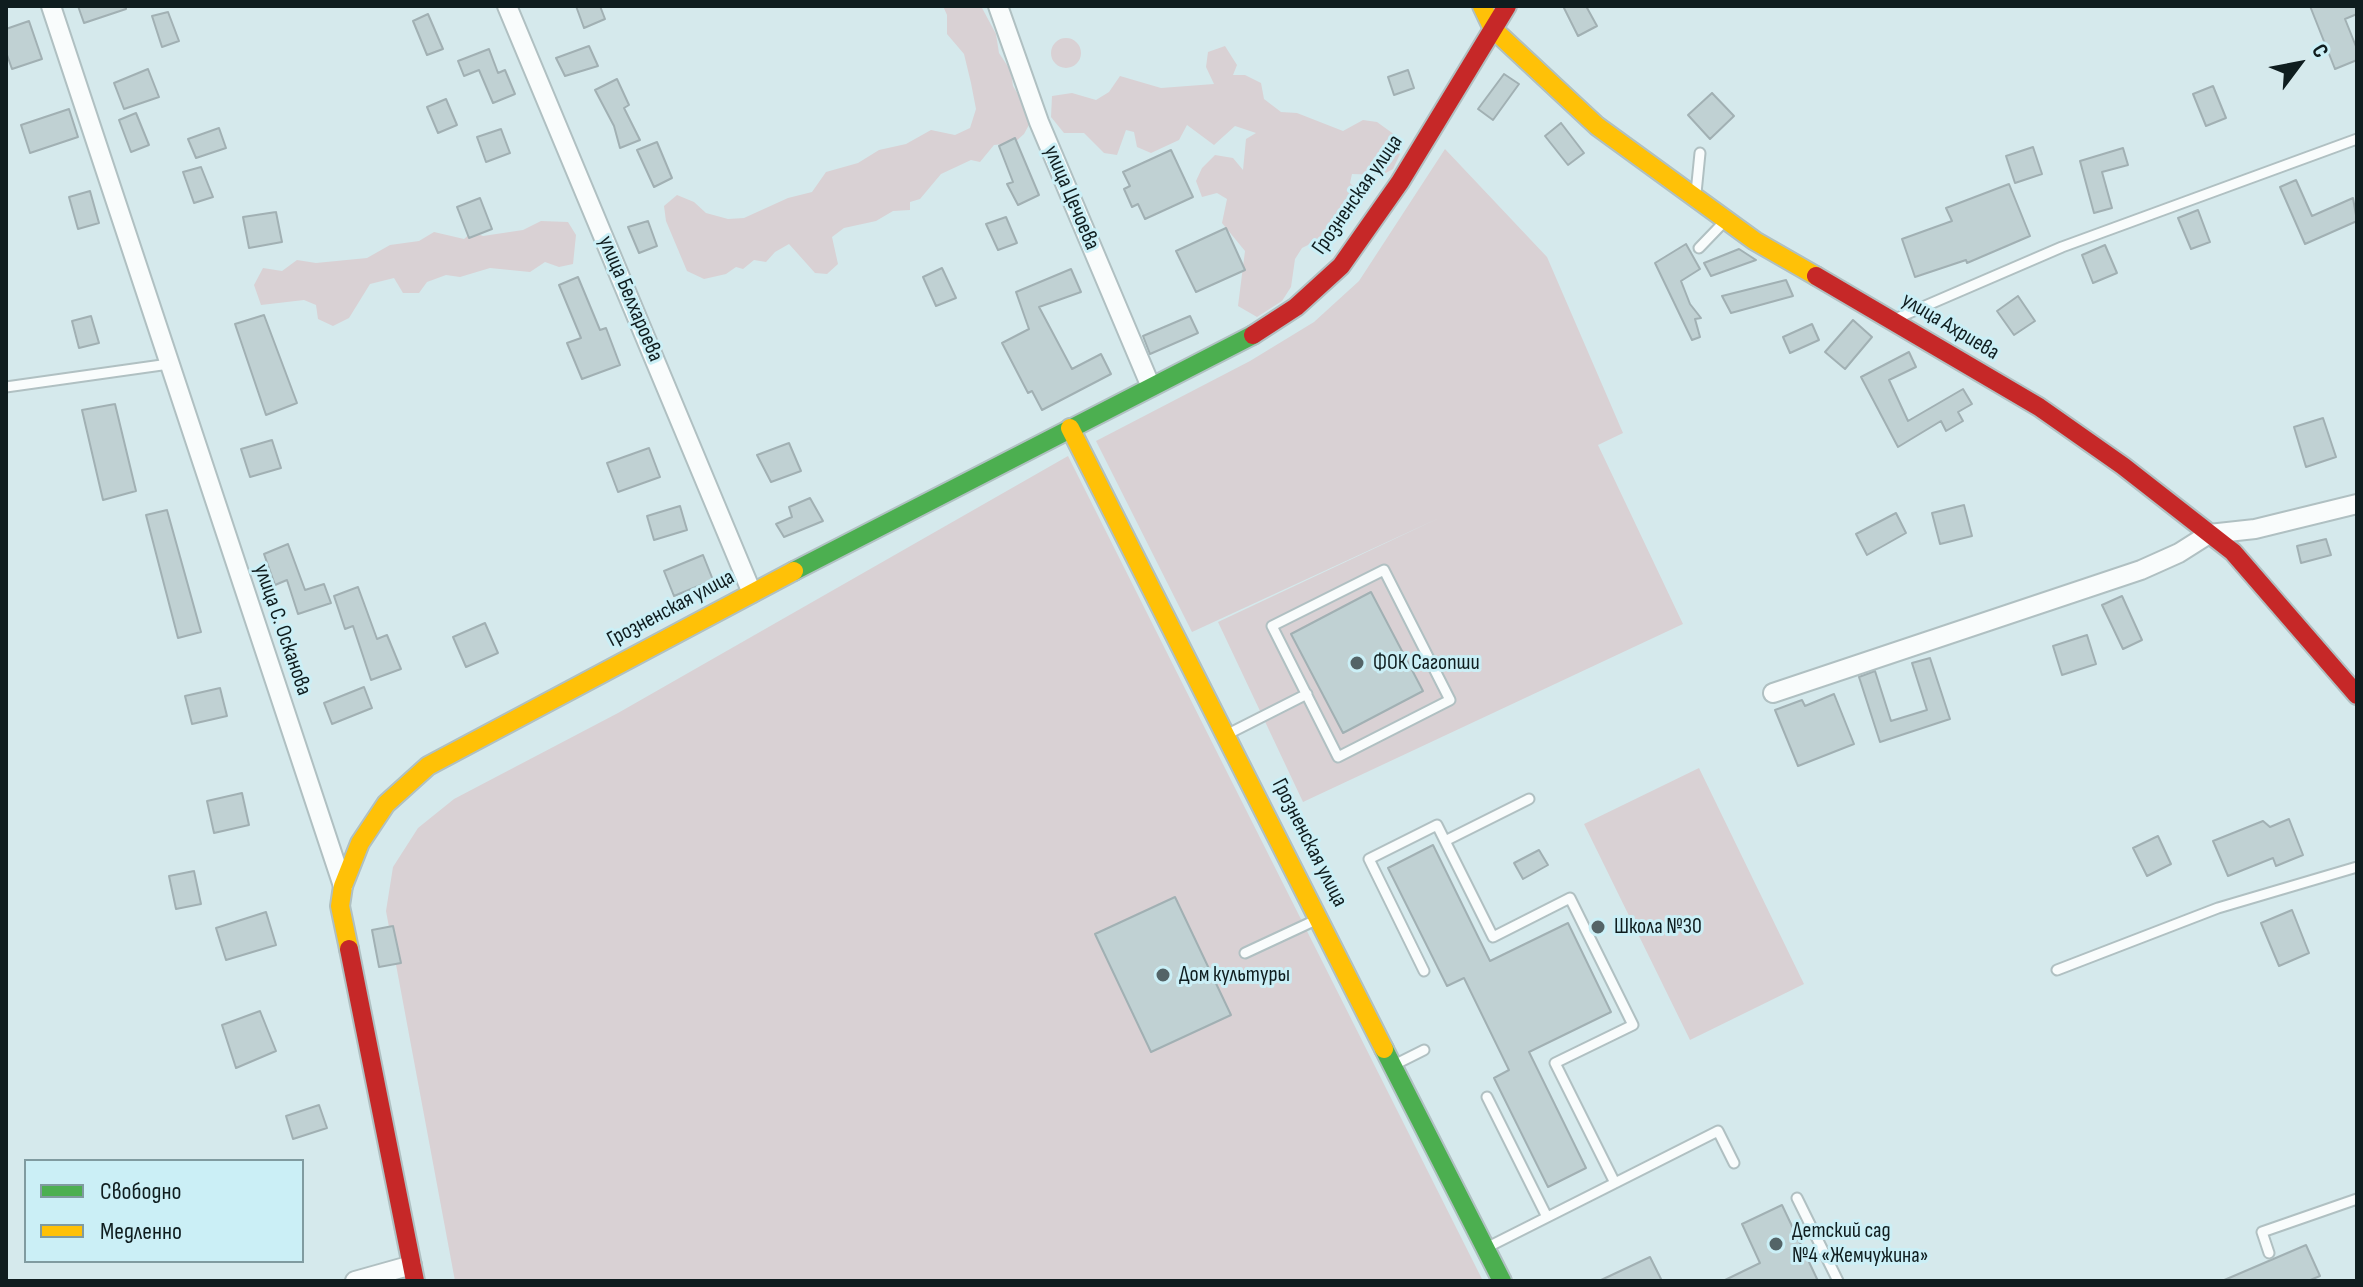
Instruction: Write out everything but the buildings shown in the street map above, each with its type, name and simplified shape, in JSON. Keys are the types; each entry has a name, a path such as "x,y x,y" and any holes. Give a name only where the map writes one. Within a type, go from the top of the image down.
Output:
{"street":[{"name":"улица С. Осканова","path":"51,6 343,886 340,906 348,958 413,1273"},
{"name":"улица Белхароева","path":"507,6 752,593"},
{"name":"улица Цечоева","path":"998,6 1039,122 1151,387"},
{"path":"1482,6 1493,29"},
{"name":"Грозненская улица","path":"343,886 360,843 386,804 428,766 752,593 1246,339 1296,307 1341,266 1400,182 1507,6"},
{"name":"улица Ахриева","path":"1493,29 1597,126 1755,241 2039,407 2123,466 2233,552 2290,612 2357,695"},
{"name":"Грозненская улица","path":"1070,428 1321,918 1502,1281"},
{"path":"1773,693 2141,570 2179,553 2209,534 2255,529 2357,504"},
{"path":"355,1281 413,1273"}],"lane":[{"path":"1892,320 2062,247 2357,139"},
{"path":"1695,197 1700,153"},
{"path":"1699,248 1726,220"},
{"path":"6,387 169,364"},
{"path":"1384,570 1450,700 1338,757 1307,694 1272,626 1384,570"},
{"path":"1227,734 1307,694"},
{"path":"1445,841 1529,799"},
{"path":"1424,971 1369,859 1437,825 1493,937 1570,898 1633,1025 1555,1063 1615,1183"},
{"path":"2057,970 2218,908 2357,867"},
{"path":"1245,953 1321,918"},
{"path":"1393,1066 1424,1050"},
{"path":"1487,1097 1547,1217"},
{"path":"1485,1248 1718,1131 1734,1163"},
{"path":"1797,1198 1838,1281"},
{"path":"2269,1253 2262,1232 2357,1199"}],"shaded area":[{"path":"943,6 981,6 996,34 999,53 1011,71 1013,86 1025,106 1030,123 1024,134 1014,143 994,145 980,162 971,160 941,174 920,199 910,202 910,210 893,211 876,221 844,228 832,237 838,264 827,274 815,273 789,244 766,262 754,260 743,269 736,267 726,274 704,279 687,271 666,221 664,206 677,195 694,202 706,213 728,219 744,218 788,198 812,192 826,172 858,163 879,150 906,144 931,130 955,135 970,128 976,109 971,83 964,54 947,34 947,15"},
{"path":"1066,38 1077,42 1081,53 1077,64 1066,68 1055,64 1051,53 1055,42"},
{"path":"1225,46 1237,65 1233,75 1245,75 1261,83 1264,99 1281,112 1297,113 1343,131 1363,120 1377,122 1395,135 1400,154 1393,169 1382,175 1352,174 1350,183 1363,196 1358,210 1342,228 1302,248 1295,259 1291,287 1282,301 1257,317 1238,306 1245,251 1222,223 1227,199 1217,193 1202,197 1196,181 1202,168 1215,155 1233,158 1243,170 1246,139 1256,133 1235,126 1214,145 1187,125 1179,140 1151,153 1137,147 1134,132 1126,130 1117,155 1104,153 1084,133 1064,133 1051,117 1052,96 1072,93 1096,100 1109,92 1120,76 1161,88 1214,84 1206,67 1208,52"},
{"path":"1445,149 1547,257 1623,433 1598,445 1683,624 1303,802 1218,622 1439,518 1192,632 1096,441 1250,361 1314,322 1359,281"},
{"path":"541,221 568,222 576,235 573,264 559,267 545,262 530,272 490,268 460,277 446,275 427,282 419,293 403,293 394,278 370,284 349,318 333,326 318,319 316,305 304,300 261,305 254,285 263,268 282,271 297,260 316,263 367,258 390,245 419,241 434,232 464,239 472,232 483,236 523,230"},
{"path":"1068,456 1483,1281 455,1281 386,911 393,867 418,828 454,799 618,713"},
{"path":"1699,768 1804,984 1690,1040 1584,824"}],"traffic: fast":[{"path":"794,571 1253,335"},
{"path":"1384,1049 1502,1281"}],"traffic: slow":[{"path":"1482,6 1493,29 1597,126 1755,241 1816,276"},
{"path":"1070,428 1384,1049"},
{"path":"349,949 340,906 343,886 360,843 386,804 428,766 794,571"}],"traffic: jam":[{"path":"1253,335 1296,307 1341,266 1400,182 1507,6"},
{"path":"1816,276 2039,407 2123,466 2233,552 2357,695"},
{"path":"349,949 415,1281"}],"place":[{"name":"ФОК Сагопши","path":"1357,663"},
{"name":"Школа №30","path":"1598,927"},
{"name":"Дом культуры","path":"1163,975"},
{"name":"Детский сад №4 «Жемчужина»","path":"1776,1244"}]}
